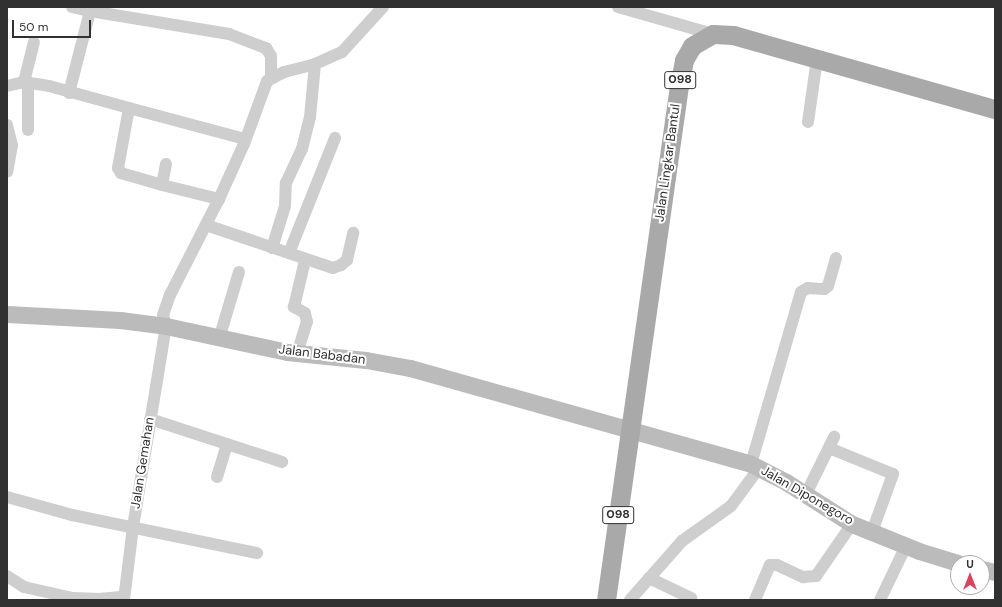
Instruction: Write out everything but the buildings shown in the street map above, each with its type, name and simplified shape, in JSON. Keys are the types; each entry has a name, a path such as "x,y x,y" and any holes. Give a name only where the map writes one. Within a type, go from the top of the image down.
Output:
{"main road":[{"path":"692,46 713,34 742,37 995,109"},
{"name":"Jalan Lingkar Bantul","path":"630,430 681,72 692,46"},
{"name":"Jalan Babadan","path":"7,314 97,317 166,326 220,339 297,354 404,367 630,430"},
{"name":"Jalan Diponegoro","path":"630,430 755,466 806,494 852,524 906,546 950,560"},
{"name":"098","path":"606,600 630,430"}],"street":[{"path":"72,7 90,11 111,10 229,34 266,48 271,56 271,77 315,64 342,52 351,44 383,7"},
{"path":"618,7 713,34"},
{"path":"69,93 90,11"},
{"path":"674,23 692,46"},
{"path":"28,130 26,83 34,42"},
{"path":"808,122 817,59"},
{"path":"272,248 285,206 286,183 302,149 310,117 315,64"},
{"name":"Jalan Gemahan","path":"124,598 133,527 166,326 163,315 170,295 219,200 245,139 264,85 271,77"},
{"path":"7,86 26,83 49,86 69,93 245,139"},
{"path":"129,108 118,168 121,173 219,200"},
{"path":"7,125 12,145 7,172"},
{"path":"289,253 335,138"},
{"path":"162,185 166,164"},
{"path":"206,225 331,268 342,266 346,260 353,233"},
{"path":"630,600 682,541 731,506 755,466 801,292 808,288 824,289 828,286 836,258"},
{"path":"297,354 307,322 304,313 294,307 305,260"},
{"path":"220,339 239,272"},
{"path":"150,419 282,462"},
{"path":"806,494 832,442 893,474 872,532"},
{"path":"217,477 227,444"},
{"path":"7,498 72,515 257,553"},
{"path":"755,600 770,565 777,565 803,577 816,576 852,524"},
{"path":"880,600 906,546"},
{"path":"7,576 24,587 74,598 124,598"},
{"path":"649,578 691,598"}]}
